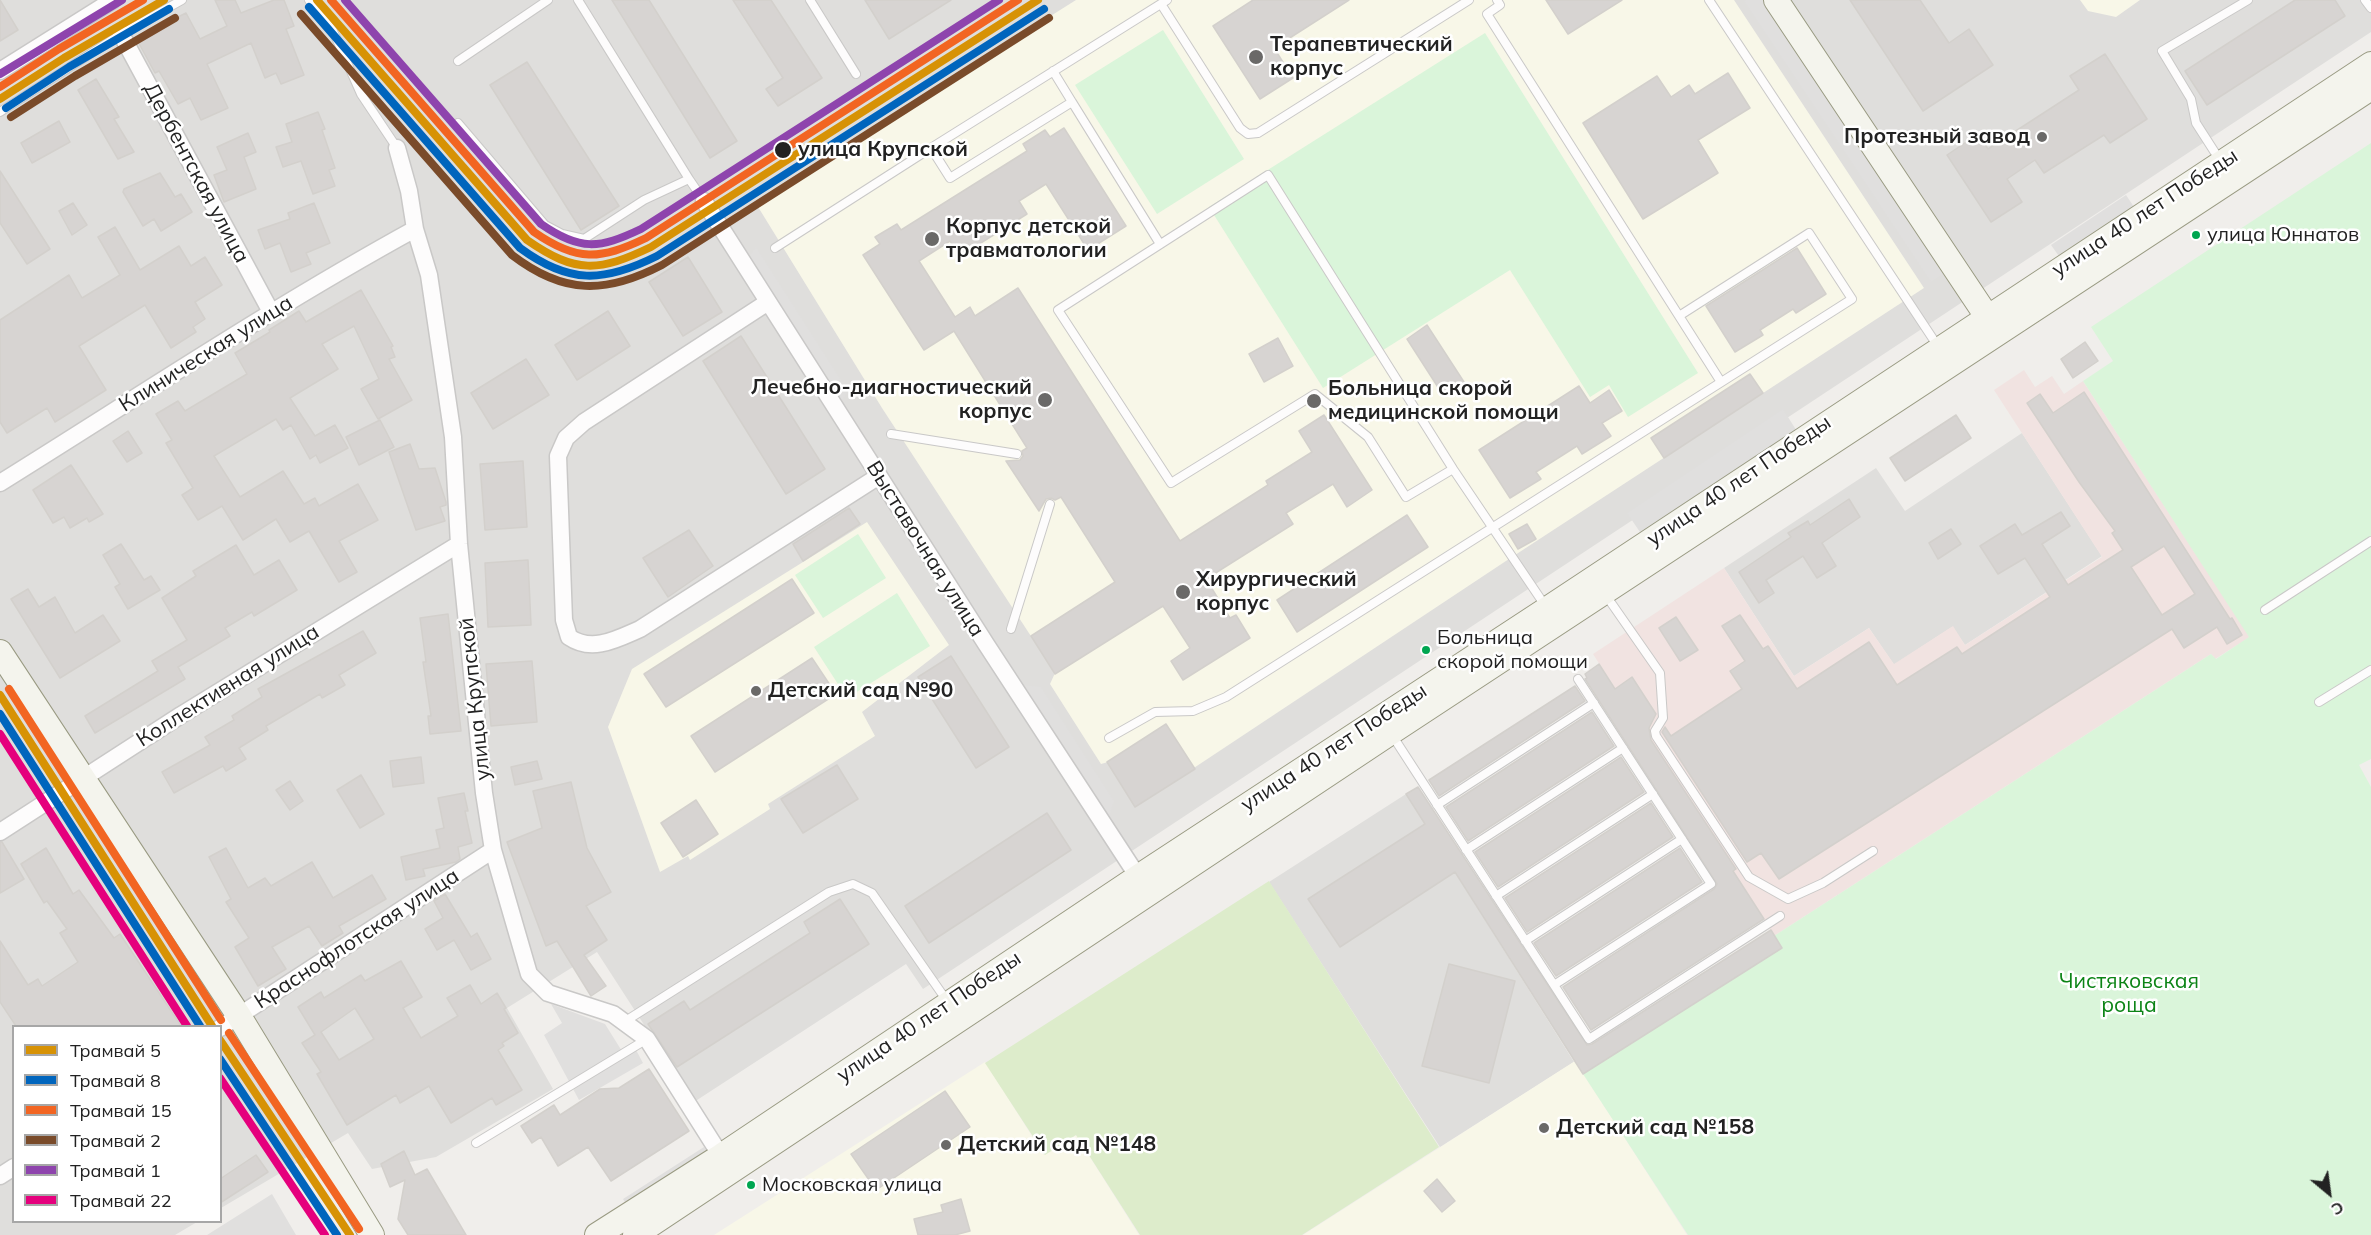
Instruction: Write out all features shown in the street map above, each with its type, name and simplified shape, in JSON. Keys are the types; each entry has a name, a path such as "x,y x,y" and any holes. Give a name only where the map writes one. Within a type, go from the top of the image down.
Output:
{"main road":[{"path":"1776,0 1993,325"},
{"name":"улица 40 лет Победы","path":"635,1235 1144,886 1552,617 1605,593 1993,325 2222,162 2371,64"},
{"name":"улица 40 лет Победы","path":"597,1235 721,1156 949,1004 1390,733 1552,617 1940,349 1993,325 2371,88"},
{"path":"0,652 82,778 230,1022 372,1235"}],"street":[{"path":"0,71 107,1"},
{"name":"Дербентская улица","path":"121,34 271,312"},
{"name":"улица Крупской","path":"397,148 409,191 415,229 429,275 453,437 459,544 484,794 493,850 529,974 548,993 612,1014 647,1039 721,1156"},
{"name":"Выставочная улица","path":"704,201 1144,886"},
{"name":"Клиническая улица","path":"0,483 271,312 415,229"},
{"path":"768,302 615,400 566,438 558,456 564,620 569,637 579,644 595,645 640,629 879,476"},
{"name":"Коллективная улица","path":"0,832 190,709 459,544"},
{"name":"Краснофлотская улица","path":"230,1022 493,850"}],"lane":[{"path":"0,112 121,34 182,0"},
{"path":"309,0 333,30 361,94 397,148"},
{"path":"458,61 548,0"},
{"path":"578,0 704,201"},
{"path":"810,0 856,74"},
{"path":"775,248 1164,2 1240,128 1248,134 1258,133 1469,0"},
{"path":"1497,0 1500,6 1487,14 1722,382"},
{"path":"1709,0 1940,349"},
{"path":"2222,162 2196,123 2191,99 2162,51 2248,0"},
{"path":"2366,0 2371,8"},
{"path":"1053,71 1160,244"},
{"path":"931,148 950,178 1072,102"},
{"path":"458,123 546,225 562,234 584,239 644,200 689,179"},
{"path":"1453,469 1406,497 1368,437 1315,394 1171,483 1058,310 1268,175 1453,469 1552,617"},
{"path":"1108,738 1155,712 1193,711 1226,698 1852,299 1809,233 1679,315"},
{"path":"891,434 1017,454"},
{"path":"1011,629 1050,504"},
{"path":"2265,610 2371,541"},
{"path":"1605,593 1660,673 1663,718 1655,731 1656,736 1749,877 1788,899 1823,883 1873,850"},
{"path":"2319,702 2371,670"},
{"path":"1554,985 1711,884 1578,679"},
{"path":"1437,805 1594,704"},
{"path":"1390,733 1589,1040 1780,916"},
{"path":"1466,850 1623,748"},
{"path":"1496,896 1653,794"},
{"path":"1525,941 1682,839"},
{"path":"624,1022 829,892 853,884 872,893 949,1004"},
{"path":"476,1143 647,1039"}],"shaded area":[{"path":"0,0 2371,0 2371,32 923,989 906,964 694,1102 597,952 507,1008 553,1089 436,1157 372,1169 348,1133 222,1207 222,1025 12,1025 12,1223 195,1223 175,1235 0,1235"},
{"name":"Больница скорой медицинской помощи","path":"1076,0 1734,0 1924,288 1135,807 1108,762 1101,764 1050,684 1055,673 882,408 755,202"},
{"path":"1766,0 1946,272 1931,282 1744,1"},
{"path":"2080,0 2140,0 2116,17 2088,11"},
{"path":"2126,195 2136,210 2061,259 2051,245"},
{"path":"756,247 848,391 840,404 747,259"},
{"path":"2024,370 2035,387 2052,376 2064,394 2083,381 2250,637 2215,659 2211,654 1774,936 1593,654 1724,568 1794,676 1869,628 1894,664 1953,626 1965,645 2102,557 1994,390"},
{"path":"1783,409 1798,433 1642,535 1627,513"},
{"path":"2022,433 2102,556 1965,645 1952,627 1894,665 1869,628 1794,676 1724,568 1876,468 1905,511"},
{"name":"Детский сад №90","path":"867,522 949,645 862,712 875,736 768,804 770,809 690,860 688,856 660,872 608,727 632,669"},
{"path":"1021,685 1041,687 1114,801 1108,820"},
{"path":"1406,794 1574,1062 1440,1147 1269,882"},
{"path":"551,1004 605,1024 625,1056 636,1050 643,1063 579,1100 544,1035 562,1023"},
{"name":"Детский сад №158","path":"1575,1061 1687,1235 1303,1235"},
{"name":"Детский сад №148","path":"985,1062 1044,1155 1076,1135 1139,1235 714,1235"},
{"path":"704,1147 710,1156 629,1209 623,1199"},
{"path":"272,1194 296,1235 207,1235"}],"green space":[{"path":"1163,30 1244,159 1157,214 1075,85"},
{"path":"1485,33 1698,373 1628,417 1609,385 1590,397 1510,270 1323,388 1209,207"},
{"name":"Чистяковская роща","path":"2371,143 2371,759 2359,765 2371,787 2371,1235 1688,1235 1583,1074 1782,948 1774,936 2211,654 2216,659 2249,637 2083,381 2113,361 2091,327"},
{"path":"858,534 886,578 823,618 795,575"},
{"path":"897,593 930,646 847,698 814,647"},
{"path":"1269,881 1439,1147 1302,1235 1140,1235 1076,1135 1045,1155 985,1063"}],"building":[{"path":"0,0 18,30 0,41"},
{"path":"215,0 235,0 241,13 274,0 284,0 294,26 286,29 304,75 281,84 276,73 265,78 251,43 207,64 228,108 201,120 190,98 178,104 159,71 155,73 136,38 186,13 200,39 227,26"},
{"path":"612,0 649,0 737,141 710,158"},
{"path":"733,0 771,0 822,78 778,106 766,89 783,78"},
{"path":"865,0 951,0 889,39"},
{"name":"Терапевтический корпус","path":"1253,0 1349,0 1274,48 1293,78 1260,99 1213,26"},
{"path":"1546,0 1622,0 1568,34"},
{"path":"1850,0 1920,0 1949,43 1969,29 1993,65 1923,111"},
{"path":"2295,0 2335,0 2345,16 2207,105 2185,71"},
{"name":"Протезный завод","path":"2105,54 2147,119 2110,143 2104,135 2044,173 2035,160 2007,179 2022,202 1991,222 1947,155 1978,134 1988,149 2079,90 2070,76"},
{"path":"527,62 619,206 581,230 490,85"},
{"path":"1728,73 1750,108 1698,140 1718,173 1643,219 1583,123 1657,76 1671,97 1689,85 1695,94"},
{"path":"96,79 119,117 114,119 134,152 118,159 78,90"},
{"path":"318,112 335,168 329,170 335,186 313,194 301,161 283,167 276,147 292,142 286,124"},
{"path":"59,121 70,142 32,163 21,143"},
{"path":"1064,128 1126,226 1088,250 1046,184 1019,201 1027,214 960,256 950,241 919,261 955,317 970,307 975,316 1018,288 1180,541 1268,485 1266,481 1312,452 1299,431 1324,415 1372,490 1347,507 1333,484 1286,513 1293,524 1206,579 1230,618 1236,615 1250,638 1183,680 1171,661 1190,648 1163,606 1055,674 1031,636 1115,582 1061,497 1055,500 1046,499 1039,511 1006,461 1020,460 1023,456 1022,451 1027,448 954,331 924,350 863,255 880,244 875,237 897,224 901,230 1027,151 1023,144 1045,130 1050,137"},
{"path":"248,133 256,152 244,157 256,189 224,202 214,175 227,170 217,147"},
{"path":"0,171 50,249 27,264 0,223"},
{"path":"160,173 175,197 181,194 192,212 161,231 154,219 143,226 123,192 124,189"},
{"path":"73,203 87,225 72,235 59,211"},
{"path":"314,203 330,243 306,253 311,264 291,272 280,243 265,249 258,230 290,219 288,213"},
{"path":"115,227 140,270 179,246 191,266 205,257 222,285 195,302 205,319 193,327 196,332 171,348 145,305 79,346 106,390 55,422 47,408 7,433 0,422 0,320 69,275 82,298 120,275 98,237"},
{"path":"1797,248 1826,294 1796,313 1793,309 1760,330 1763,335 1735,352 1706,306"},
{"path":"688,257 722,312 683,336 649,282"},
{"path":"361,290 393,346 391,347 395,357 389,359 412,400 378,419 361,389 379,379 354,326 322,344 338,369 290,398 315,436 335,425 348,448 320,463 316,455 310,459 291,425 283,430 276,419 214,456 240,497 283,471 304,504 315,498 319,506 358,484 378,520 339,541 357,572 339,582 309,531 290,542 276,519 243,540 222,506 198,520 182,495 193,488 166,443 172,440 156,414 178,401 185,411 247,374 235,353 299,311 306,322"},
{"path":"608,311 630,346 577,380 555,345"},
{"path":"1427,325 1464,382 1443,395 1407,339"},
{"path":"741,336 825,469 786,494 703,361"},
{"path":"1278,338 1293,366 1264,382 1249,354"},
{"path":"2085,342 2098,361 2073,378 2061,359"},
{"path":"526,359 549,395 493,429 471,393"},
{"path":"1750,374 1763,393 1664,458 1651,438"},
{"path":"1579,386 1590,403 1609,390 1622,411 1602,423 1611,436 1582,454 1577,446 1536,472 1541,479 1510,498 1479,450"},
{"path":"2084,392 2242,635 2227,644 2217,627 2184,648 2172,629 1779,879 1761,853 1747,862 1662,732 1665,727 1671,736 1742,689 1730,671 1745,661 1722,626 1740,615 1763,649 1768,646 1797,689 1869,642 1897,685 1957,647 1962,654 2050,597 2025,558 1998,574 1980,546 2015,524 2022,535 2061,512 2070,526 2042,544 2068,585 2123,550 2112,533 2115,531 2079,482 2027,403 2040,394 2053,413","holes":["2164,546 2195,594 2162,615 2131,567"]},
{"path":"1956,415 1971,438 1905,481 1890,458"},
{"path":"380,420 394,447 359,465 346,437"},
{"path":"128,431 142,453 127,462 113,441"},
{"path":"410,444 419,469 435,468 446,502 446,505 440,507 445,521 416,530 389,452"},
{"path":"523,461 527,527 485,530 480,464"},
{"path":"71,465 103,514 89,522 87,518 70,528 64,517 53,523 33,490"},
{"path":"1849,499 1860,517 1822,543 1836,566 1817,578 1803,556 1766,580 1774,593 1759,603 1739,572 1791,537 1788,533 1808,521 1810,525"},
{"path":"849,508 860,524 803,561 793,544"},
{"path":"1407,515 1428,547 1297,632 1277,600"},
{"path":"1527,524 1536,539 1518,549 1509,534"},
{"path":"1951,529 1961,544 1938,559 1929,543"},
{"path":"689,530 713,566 668,597 643,558"},
{"path":"121,544 144,580 151,576 160,590 128,609 115,587 120,584 103,555"},
{"path":"236,545 254,575 279,560 297,590 254,616 252,612 225,628 230,636 178,667 185,679 95,733 85,716 158,671 152,661 187,640 162,598 196,576 193,571"},
{"path":"528,560 531,625 488,627 485,563"},
{"path":"792,579 814,613 666,707 644,674"},
{"path":"28,589 39,607 55,597 75,633 103,615 120,641 60,678 11,599"},
{"path":"448,614 461,731 430,734 428,716 431,716 423,662 426,662 420,618"},
{"path":"1676,617 1698,650 1680,661 1659,628"},
{"path":"363,631 376,653 339,675 345,685 322,698 320,694 266,726 268,730 239,748 246,759 226,771 223,766 174,793 162,772 210,745 205,737 234,720 232,716 262,697 258,689"},
{"path":"951,656 1009,747 976,768 918,677"},
{"path":"812,658 836,694 715,772 691,736"},
{"path":"532,661 537,722 491,726 486,664"},
{"path":"1599,664 1615,689 1632,677 1656,714 1649,728 1651,740 1736,869 1733,871 1764,919 1591,1030 1563,987 1714,889 1717,884 1585,679 1587,678 1585,674"},
{"path":"1575,686 1585,701 1439,796 1429,780"},
{"path":"1592,712 1614,746 1468,841 1446,807"},
{"path":"1166,724 1195,769 1135,807 1107,762"},
{"path":"421,757 424,783 393,787 390,761"},
{"path":"1621,757 1644,792 1498,887 1475,852"},
{"path":"537,761 542,779 515,785 511,767"},
{"path":"837,765 858,799 803,833 781,799"},
{"path":"361,775 384,814 360,828 337,790"},
{"path":"290,781 303,801 290,810 276,790"},
{"path":"571,782 587,848 611,892 586,906 607,940 584,955 606,986 591,996 557,941 546,946 507,842 542,828 533,791"},
{"path":"1418,787 1587,1045 1592,1044 1771,930 1782,948 1583,1074 1455,872 1340,947 1308,899 1425,824 1406,794"},
{"path":"464,793 468,811 465,811 472,843 458,847 460,859 456,862 423,869 425,876 406,880 401,857 440,848 436,830 444,828 438,798"},
{"path":"696,800 718,834 683,857 661,823"},
{"path":"1651,803 1673,837 1527,932 1505,898"},
{"path":"1047,813 1071,850 929,943 905,906"},
{"path":"0,842 24,879 0,893"},
{"path":"46,848 73,894 79,890 114,938 120,934 180,1025 15,1025 0,1002 0,941 28,985 38,979 42,986 78,962 60,933 67,929 47,901 44,903 21,864"},
{"path":"226,848 248,888 265,878 271,886 312,862 333,898 372,875 386,899 339,926 343,933 322,946 309,926 272,947 286,969 258,986 235,947 249,938 226,902 231,899 209,857"},
{"path":"1680,848 1702,882 1556,976 1534,943"},
{"path":"445,894 471,937 477,933 491,959 471,970 454,940 437,950 425,929 443,918 434,901"},
{"path":"840,899 869,944 677,1067 648,1024 684,1001 690,1010 810,933 804,922"},
{"path":"401,961 422,997 403,1008 421,1038 458,1016 447,998 470,985 481,1004 497,993 518,1033 502,1043 504,1046 498,1050 522,1090 496,1105 492,1098 451,1123 429,1086 400,1103 396,1095 347,1125 317,1074 321,1072 302,1043 315,1035 298,1007 321,992 324,998 361,975 365,981","holes":["355,1008 374,1039 339,1060 321,1032"]},
{"path":"1449,964 1515,981 1489,1083 1422,1066"},
{"path":"649,1069 689,1131 611,1181 588,1147 558,1166 541,1137 532,1143 521,1126 554,1105 560,1115 600,1089 619,1088"},
{"path":"945,1091 970,1127 876,1190 851,1154"},
{"path":"404,1151 415,1175 427,1169 466,1235 408,1235 398,1219 405,1180 390,1187 381,1164"},
{"path":"256,1155 268,1172 222,1202 222,1178"},
{"path":"1437,1179 1455,1201 1442,1212 1424,1191"},
{"path":"961,1199 970,1231 955,1235 918,1235 914,1219 943,1212 941,1205"}],"tram line":[{"name":"1","path":"0,74 122,0"},
{"name":"15","path":"0,87 143,0"},
{"name":"5","path":"0,99 64,58 164,0"},
{"name":"5","path":"317,0 527,240 560,259 588,266 617,261 651,247 1038,0"},
{"name":"15","path":"331,0 534,232 563,249 589,254 615,251 646,238 1018,0"},
{"name":"1","path":"345,0 541,224 567,239 590,244 613,240 641,229 999,0"},
{"name":"8","path":"309,7 520,248 554,268 587,276 620,271 657,256 1044,9"},
{"name":"8","path":"6,108 69,67 169,9"},
{"name":"2","path":"301,14 512,255 550,278 586,286 622,281 642,275 662,265 1049,18"},
{"name":"2","path":"11,117 75,76 175,18"},
{"name":"15","path":"9,689 221,1020"},
{"name":"5","path":"0,695 211,1025"},
{"name":"8","path":"0,714 199,1025"},
{"name":"22","path":"0,734 186,1025"},
{"name":"15","path":"229,1033 359,1229"},
{"name":"5","path":"222,1043 350,1235"},
{"name":"8","path":"222,1062 337,1235"},
{"name":"22","path":"222,1081 325,1235"}],"place":[{"name":"Терапевтический корпус","path":"1256,57"},
{"name":"Протезный завод","path":"2042,137"},
{"name":"улица Крупской","path":"783,150"},
{"name":"улица Юннатов","path":"2196,235"},
{"name":"Корпус детской травматологии","path":"932,239"},
{"name":"Лечебно-диагностический корпус","path":"1045,400"},
{"name":"Больница скорой медицинской помощи","path":"1314,401"},
{"name":"Хирургический корпус","path":"1183,592"},
{"name":"Больница скорой помощи","path":"1426,650"},
{"name":"Детский сад №90","path":"756,691"},
{"name":"Детский сад №158","path":"1544,1128"},
{"name":"Детский сад №148","path":"946,1145"},
{"name":"Московская улица","path":"751,1185"}]}
